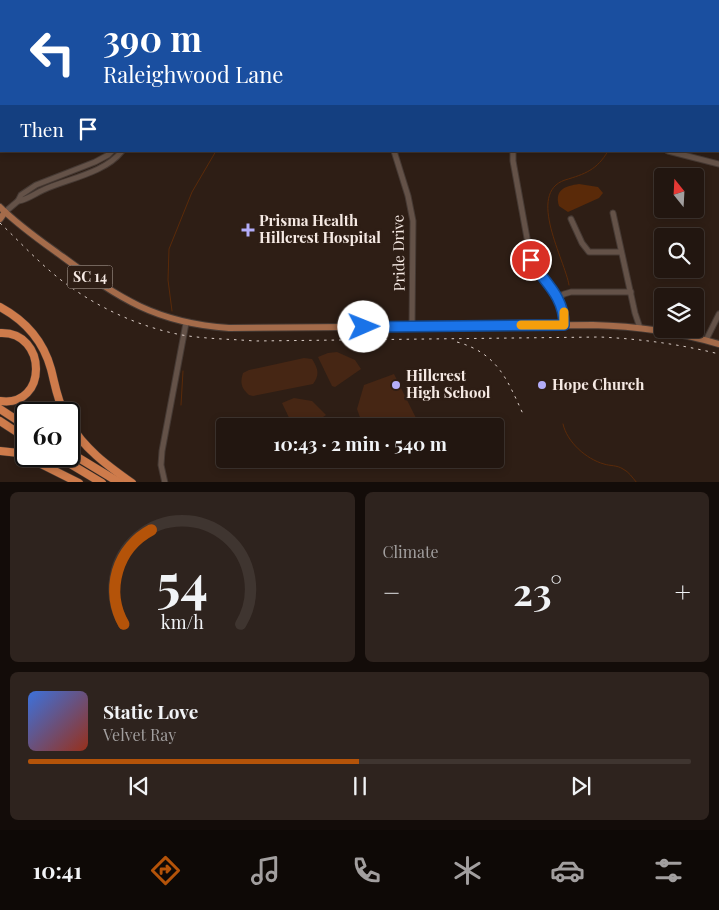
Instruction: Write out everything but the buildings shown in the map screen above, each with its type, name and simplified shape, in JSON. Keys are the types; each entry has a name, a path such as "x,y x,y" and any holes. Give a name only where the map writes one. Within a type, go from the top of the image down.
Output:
{"highway":[{"path":"0,307 27,325 43,346 59,402"},
{"path":"0,333 14,336 25,343 35,358 36,366 34,382 25,395 8,402 0,401"},
{"path":"0,409 15,419"},
{"path":"0,422 15,431"},
{"path":"80,439 90,450 132,482"},
{"path":"0,451 18,453 79,482"},
{"path":"80,458 120,482"},
{"path":"76,467 102,482"}],"main road":[{"name":"SC 14","path":"0,207 3,214 112,292 145,310 186,323 229,328 626,326 719,344"},
{"path":"0,220 3,214"}],"street":[{"path":"3,214 18,202 21,195 36,185 95,162 108,156 111,152"},
{"path":"18,202 25,201 41,191 102,167 111,162 121,152"},
{"name":"Pride Drive","path":"394,152 409,198 413,221 412,327"},
{"path":"513,152 531,260 558,298 564,312 564,325"},
{"path":"672,152 719,164"},
{"path":"613,213 635,314 640,328"},
{"path":"572,219 582,243 589,252 621,252"},
{"path":"558,298 570,292 631,292"},
{"path":"626,326 632,322 635,314"},
{"path":"706,340 719,314"},
{"path":"165,482 162,471 162,451 186,323"}],"shaded area":[{"path":"579,184 598,187 603,193 599,198 568,212 559,206 559,193 569,186"},
{"path":"337,352 355,360 361,369 335,387 332,386 318,357"},
{"path":"304,358 312,359 317,368 317,378 313,384 253,396 244,390 241,383 243,373"},
{"path":"394,374 416,418 360,418 357,409 364,385"},
{"path":"294,398 312,401 326,415 322,418 289,418 282,403"}],"waterway":[{"path":"172,311 168,280 169,249 192,192 215,152"},
{"path":"569,285 551,228 548,212 549,198 554,187 595,167 607,152"},
{"path":"181,405 183,371"},
{"path":"563,424 573,443 584,454 597,462 625,470 636,482"}],"railway":[{"path":"0,223 37,260 74,290 118,315 150,327 182,335 255,341 600,337 660,342 719,354"},
{"path":"457,342 471,347 491,360 506,379 523,414"}],"slow traffic":[{"path":"521,325 564,325 564,312"}],"place":[{"name":"Prisma Health Hillcrest Hospital","path":"248,230"},
{"name":"Hillcrest High School","path":"396,385"},
{"name":"Hope Church","path":"542,385"}],"route":[{"path":"364,327 564,325 564,312 560,302 531,260"}]}
